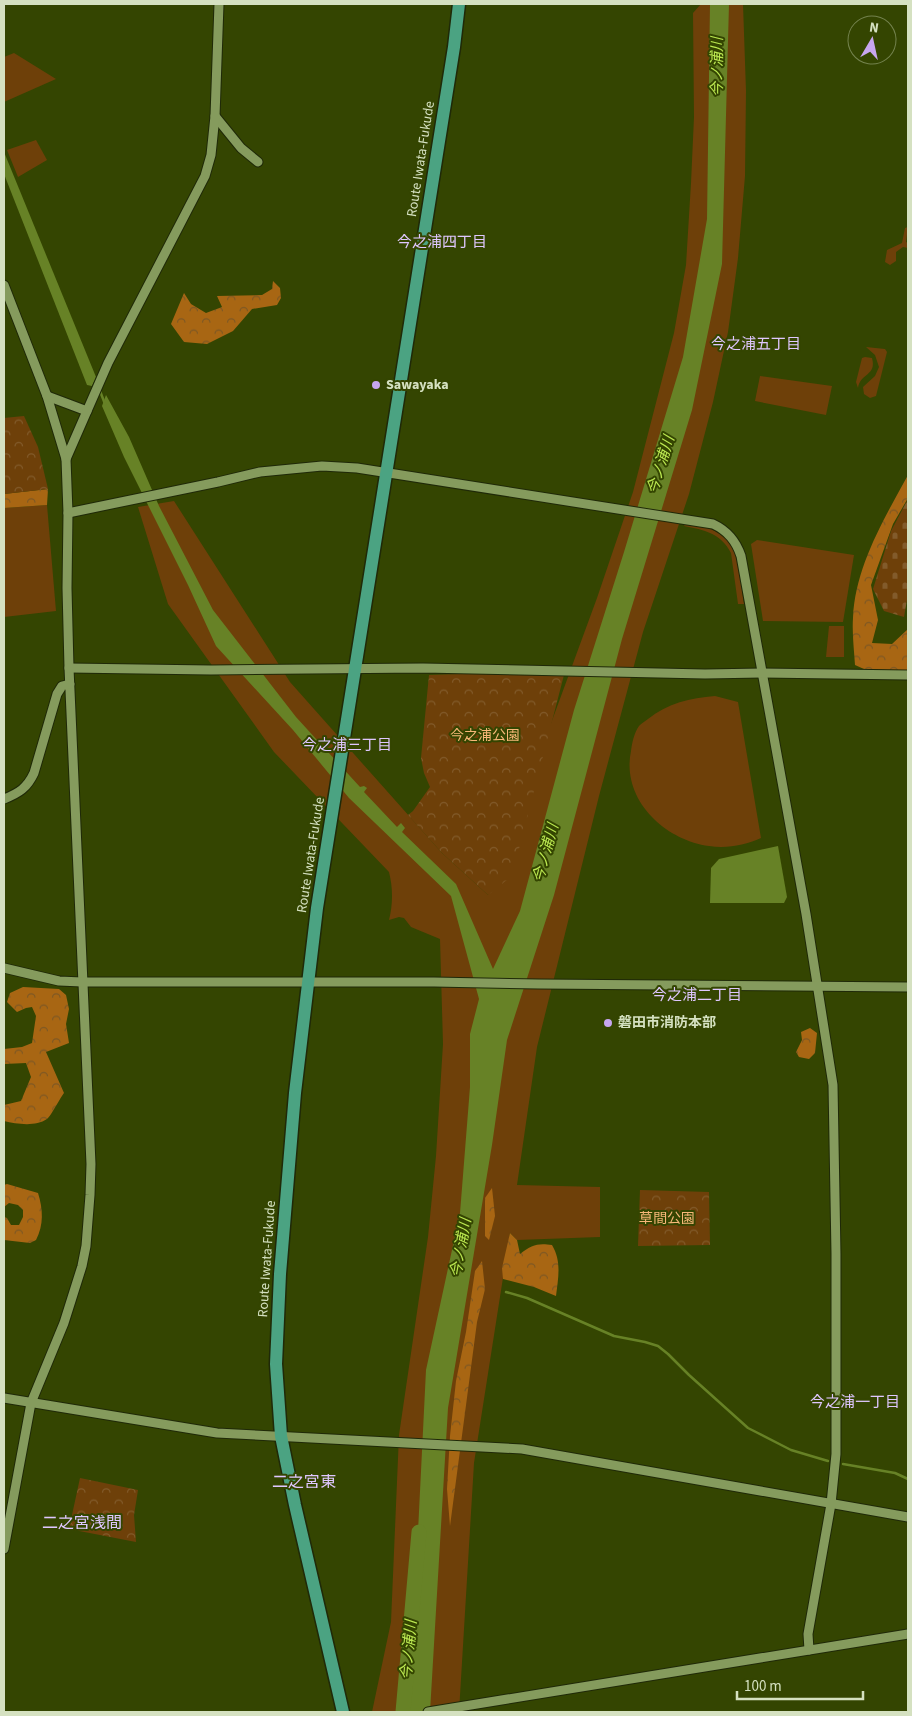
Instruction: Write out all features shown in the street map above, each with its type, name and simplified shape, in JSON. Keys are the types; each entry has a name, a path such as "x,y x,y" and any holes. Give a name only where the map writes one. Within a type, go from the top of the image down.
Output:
{"main road":[{"name":"Route Iwata-Fukude","path":"343,1712 281,1436 276,1364 280,1274 295,1093 307,982 454,47 459,4"}],"street":[{"path":"66,459 101,380 205,176 212,155 219,4"},
{"path":"215,116 241,148 258,162"},
{"path":"4,285 47,396 66,459 69,668 91,1164 86,1246 82,1266 64,1323 31,1402 4,1549"},
{"path":"47,396 87,411"},
{"path":"68,512 260,472 322,466 367,468 718,526 732,537 738,546 742,556 818,986 831,1069 834,1112 836,1454 831,1504 808,1634 809,1650"},
{"path":"69,668 214,670 423,668 627,673 908,675"},
{"path":"4,799 18,793 29,784 57,694 62,686 70,684"},
{"path":"4,968 52,980 82,982 434,982 908,987"},
{"path":"4,1398 217,1433 522,1450 908,1517"},
{"path":"428,1712 908,1634"}],"green space":[{"path":"701,4 743,4 746,91 745,176 738,258 728,332 713,402 689,494 643,632 599,796 537,1047 517,1185 600,1187 600,1237 517,1240 510,1233 474,1463 459,1712 372,1712 391,1622 399,1435 428,1237 436,1156 443,1044 440,939 411,927 404,918 399,917 389,920 392,896 389,872 274,752 168,604 138,507 174,501 290,682 442,853 488,895 597,598 633,492 674,333 686,265 691,183 694,117 693,13"},
{"path":"14,53 56,79 4,102 4,57"},
{"path":"36,140 47,160 18,177 7,150"},
{"path":"908,227 906,242 908,243 908,248 903,247 896,252 896,261 890,265 885,262 887,250 902,243 905,228"},
{"path":"273,281 280,288 281,298 277,305 252,309 233,331 207,344 184,342 171,324 184,293 191,304 206,313 222,307 217,296 262,295 272,289"},
{"path":"866,347 885,349 887,352 876,396 870,398 864,394 863,387 875,376 879,367 875,355"},
{"path":"862,358 872,358 873,364 870,371 859,383 858,388 856,382"},
{"path":"760,376 832,386 826,415 755,401"},
{"path":"24,416 38,447 48,489 4,494 4,418"},
{"path":"908,475 908,498 893,524 871,585 878,620 872,643 892,644 908,629 908,671 864,669 855,665 853,641 853,618 859,580 872,544"},
{"path":"48,489 47,505 4,508 4,494"},
{"path":"908,499 908,594 904,617 884,611 873,589 891,531"},
{"path":"47,505 56,611 4,617 4,508"},
{"path":"687,522 718,533 734,549 740,572 744,604 738,604 731,553 727,546 711,534 684,526"},
{"path":"757,540 854,555 843,622 763,621 751,544"},
{"path":"829,626 844,626 844,657 826,657"},
{"name":"今之浦公園","path":"565,671 512,876 488,895 442,853 408,815 430,787 424,773 421,758 429,675"},
{"path":"715,696 738,702 761,838 749,843 729,847 716,847 692,842 662,826 639,801 630,769 633,741 641,724 671,705 697,698"},
{"path":"23,987 59,989 66,995 69,1009 66,1024 69,1043 46,1052 64,1093 47,1119 32,1124 4,1121 4,1105 21,1101 31,1077 26,1063 4,1064 4,1049 22,1047 32,1043 36,1016 32,1007 17,1012 7,1002 10,993"},
{"path":"810,1028 817,1033 815,1053 809,1059 799,1057 796,1052 802,1040 801,1032"},
{"path":"7,1184 38,1193 42,1211 41,1223 36,1240 30,1243 4,1240 4,1217 7,1218 11,1225 19,1225 23,1217 23,1210 18,1205 9,1203 4,1207 4,1185"},
{"path":"492,1188 495,1216 489,1240 485,1236 485,1198"},
{"name":"草間公園","path":"640,1190 709,1192 710,1245 638,1246"},
{"path":"510,1233 517,1240 520,1254 535,1245 552,1245 558,1264 556,1296 534,1287 503,1279 502,1268"},
{"path":"482,1261 485,1289 477,1322 450,1526 447,1489 456,1381 466,1332 475,1271"},
{"path":"80,1478 138,1490 134,1515 136,1542 69,1529"}],"water":[{"path":"710,4 729,4 722,264 692,410 622,639 554,895 507,1040 492,1145 448,1408 430,1712 403,1712 417,1552 426,1370 460,1213 470,1087 470,1034 479,999 451,896 349,798 293,730 216,646 188,585 124,457 102,406 106,395 129,437 159,506 213,610 296,717 360,787 364,786 367,788 364,792 397,827 401,823 405,828 402,832 456,884 493,969 520,911 574,710 683,357 707,219"},
{"path":"4,152 96,377 92,386 87,385 4,174"},
{"path":"778,846 787,897 784,903 710,903 711,868 719,859"}],"waterway":[{"path":"100,391 105,404"},
{"path":"506,1292 527,1298 614,1336 658,1346 748,1428 791,1450 828,1461"},
{"path":"843,1464 895,1473 908,1479"},
{"name":"今ノ浦川","path":"403,1712 419,1532"}],"place":[{"name":"Sawayaka","path":"376,385"},
{"name":"磐田市消防本部","path":"608,1023"}],"district":[{"name":"今之浦四丁目","path":"442,242"},
{"name":"今之浦五丁目","path":"756,344"},
{"name":"今之浦三丁目","path":"347,745"},
{"name":"今之浦二丁目","path":"697,995"},
{"name":"今之浦一丁目","path":"855,1402"},
{"name":"二之宮東","path":"304,1482"},
{"name":"二之宮浅間","path":"82,1523"}]}
